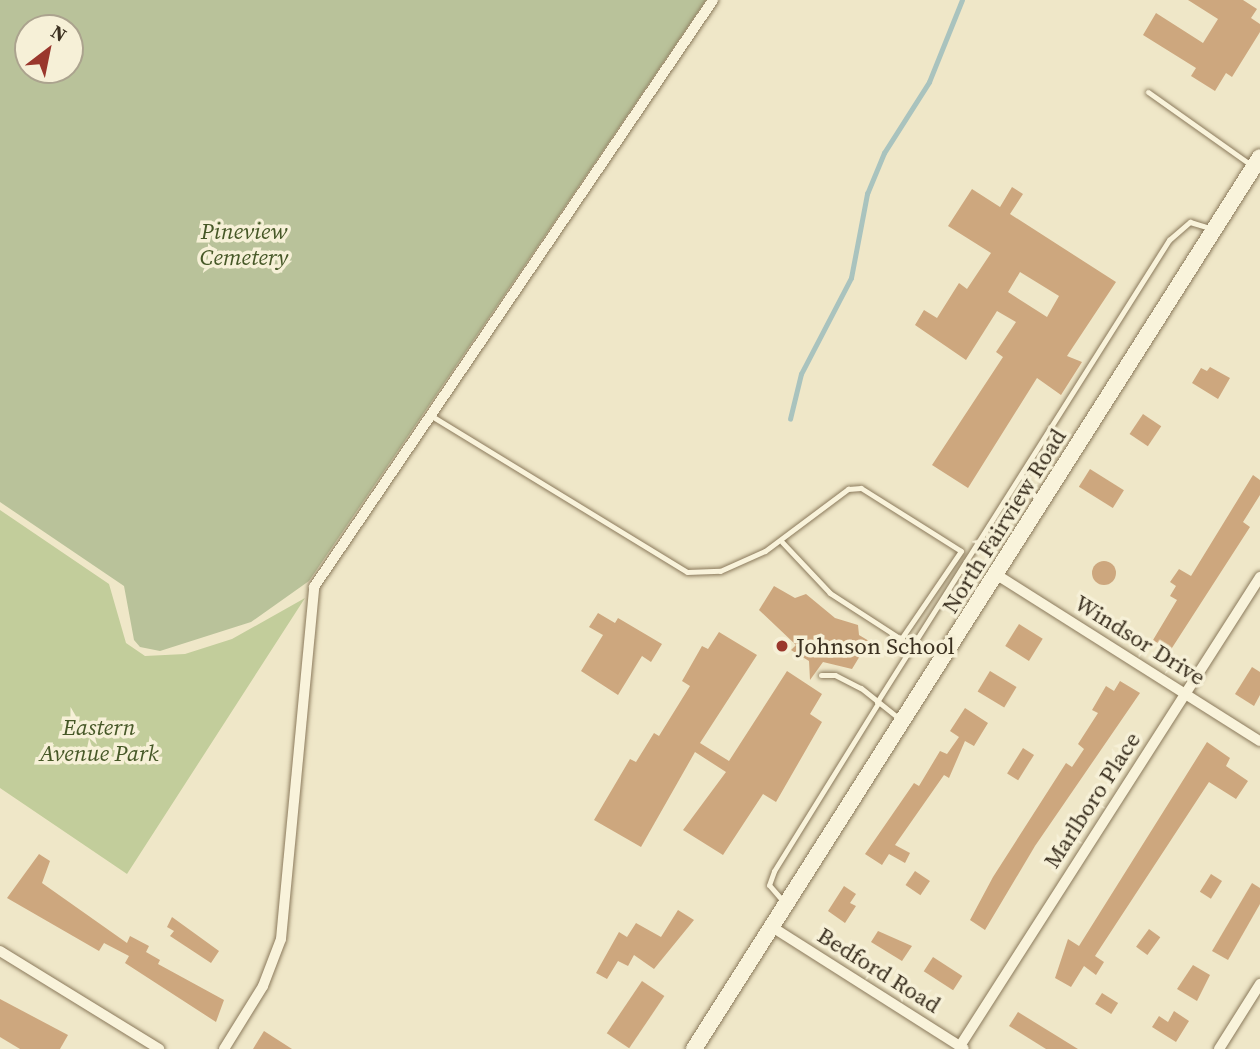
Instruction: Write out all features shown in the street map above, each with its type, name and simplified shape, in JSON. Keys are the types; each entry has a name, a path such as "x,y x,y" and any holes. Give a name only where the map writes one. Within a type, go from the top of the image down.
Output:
{"main road":[{"name":"North Fairview Road","path":"694,1049 998,575 1257,162"}],"street":[{"path":"224,1049 263,986 281,939 314,587 713,0"},
{"name":"Windsor Drive","path":"998,575 1260,741"},
{"name":"Marlboro Place","path":"962,1047 1260,577"},
{"name":"Bedford Road","path":"772,927 962,1047"},
{"path":"0,951 159,1049"},
{"path":"1219,1049 1260,984"}],"lane":[{"path":"1148,92 1257,162"},
{"path":"787,904 769,885 774,871 1169,240 1190,222 1214,230"},
{"path":"430,415 687,572 720,571 782,542 848,489 861,488 961,551 901,639 830,593 782,542"},
{"path":"1022,476 1041,505"},
{"path":"821,675 835,675 904,721"}],"green space":[{"name":"Pineview Cemetery","path":"0,0 706,0 309,581 251,622 160,651 140,647 134,640 124,586 0,502"},
{"name":"Eastern Avenue Park","path":"0,510 109,584 126,643 145,656 185,654 232,639 305,598 127,874 0,788"}],"building":[{"path":"1188,0 1243,0 1257,9 1251,18 1260,24 1260,32 1232,77 1226,73 1215,91 1191,76 1196,68 1143,35 1156,13 1203,43 1218,19"},
{"path":"1012,187 1023,194 1010,214 1116,282 1067,356 1082,362 1061,395 1037,378 968,488 932,465 1003,357 996,352 1016,322 997,311 966,360 915,325 924,310 937,318 959,283 967,289 991,253 948,226 972,189 1000,207","holes":["1020,272 1059,296 1047,317 1008,292"]},
{"path":"1210,367 1230,378 1218,399 1192,383 1201,368 1207,371"},
{"path":"1143,414 1161,426 1148,446 1130,434"},
{"path":"1090,469 1124,490 1113,508 1079,487"},
{"path":"1253,475 1260,480 1260,495 1243,522 1250,527 1170,651 1153,640 1177,600 1170,596 1176,586 1170,582 1179,569 1191,576"},
{"path":"1104,561 1112,565 1116,573 1112,581 1104,585 1096,581 1092,573 1096,565"},
{"path":"774,586 795,598 806,594 835,618 858,625 859,635 869,641 852,669 823,662 810,680 809,661 791,650 796,645 759,610"},
{"path":"598,613 615,623 618,618 662,644 651,662 642,656 618,695 581,671 603,635 589,627"},
{"path":"1019,624 1043,639 1029,661 1005,646"},
{"path":"719,632 757,655 700,743 729,761 787,671 822,694 810,714 822,722 776,802 763,794 723,855 683,830 726,772 695,752 641,847 594,820 630,759 636,762 654,733 659,736 690,686 682,681 702,646 708,649"},
{"path":"1252,667 1260,672 1260,695 1254,706 1235,694"},
{"path":"990,671 1017,687 1004,708 978,692"},
{"path":"1120,681 1140,693 1035,846 985,930 970,920 993,877 1066,763 1072,767 1084,749 1078,744 1098,713 1092,710 1106,686 1114,691"},
{"path":"965,708 988,723 974,746 965,741 949,778 944,775 895,845 910,853 905,863 889,854 882,865 865,854 914,783 919,786 940,751 947,754 959,737 950,731"},
{"path":"1207,742 1230,758 1226,766 1248,781 1236,799 1209,782 1095,956 1104,962 1096,975 1084,966 1071,987 1055,978 1068,939 1079,946"},
{"path":"1023,748 1034,755 1018,780 1007,773"},
{"path":"39,854 50,861 42,883 127,943 130,936 149,946 146,952 160,960 158,964 224,1000 216,1022 125,963 129,956 104,943 99,951 7,898"},
{"path":"915,871 930,881 920,895 905,885"},
{"path":"1211,874 1222,881 1211,899 1200,892"},
{"path":"1252,883 1260,888 1260,904 1228,960 1212,951"},
{"path":"844,886 856,894 850,903 856,906 845,923 828,911"},
{"path":"678,910 694,920 654,969 634,955 628,966 618,961 607,979 596,973 619,932 627,937 636,923 661,937"},
{"path":"172,917 219,951 211,963 170,936 174,931 167,927"},
{"path":"1149,929 1160,937 1147,955 1136,947"},
{"path":"878,931 912,946 902,961 871,942"},
{"path":"933,957 962,976 953,990 924,971"},
{"path":"1193,965 1210,975 1197,1001 1177,989"},
{"path":"642,981 664,996 629,1048 607,1033"},
{"path":"1102,993 1118,1003 1111,1014 1095,1004"},
{"path":"0,999 68,1035 60,1049 20,1049 0,1037"},
{"path":"1174,1011 1189,1021 1176,1042 1152,1027 1159,1016 1168,1022"},
{"path":"1018,1012 1078,1049 1046,1049 1009,1026"},
{"path":"264,1031 292,1049 253,1049"}],"waterway":[{"path":"790,419 801,374 851,278 867,194 884,153 929,82 962,0"}],"place":[{"name":"Johnson School","path":"782,646"}]}
